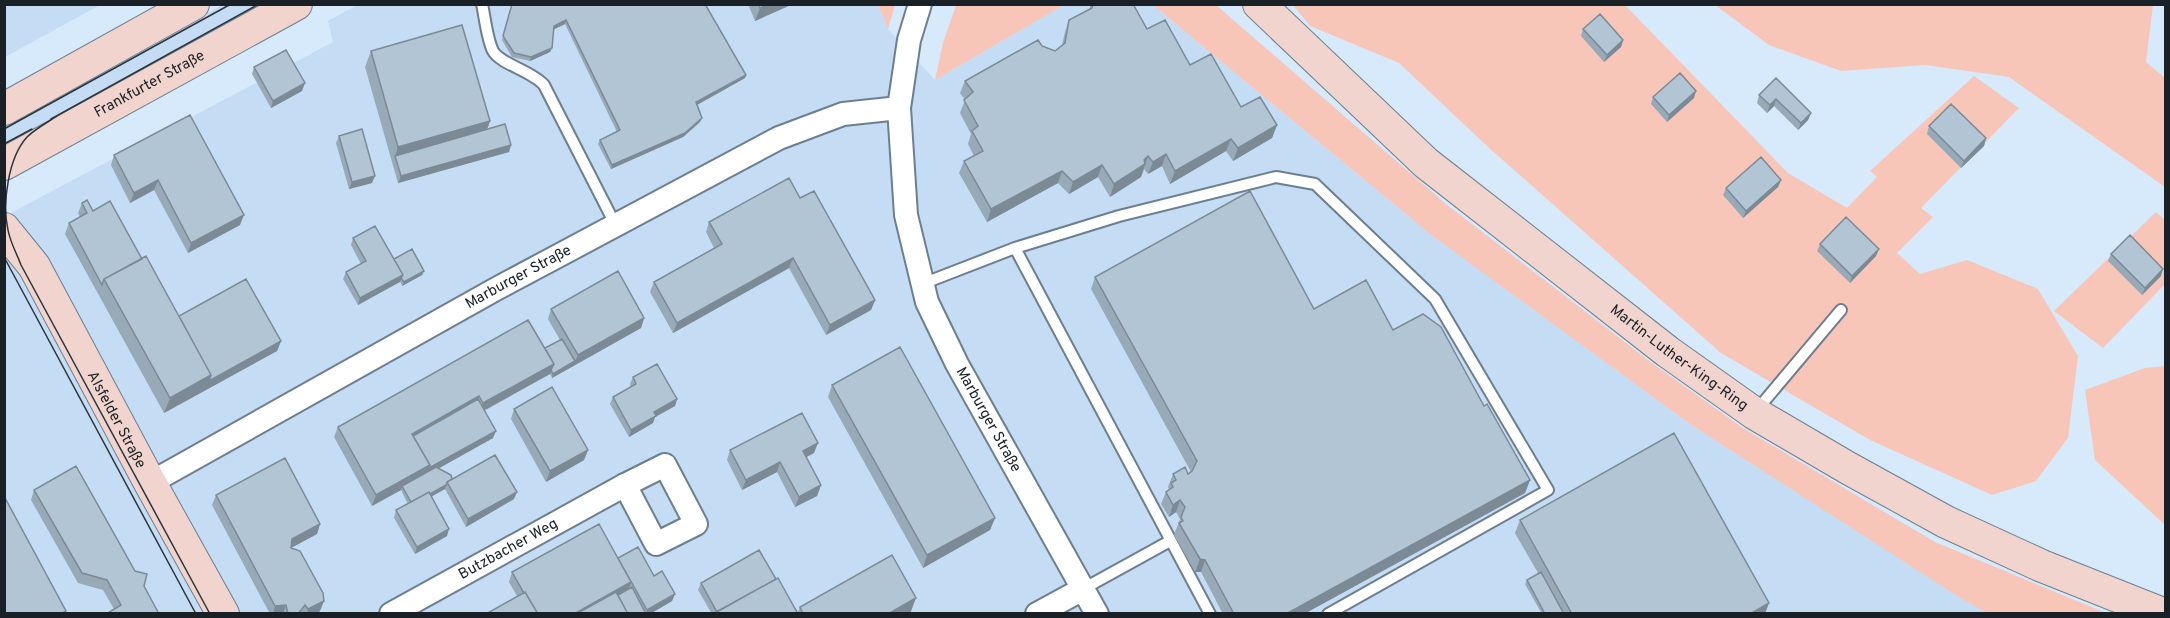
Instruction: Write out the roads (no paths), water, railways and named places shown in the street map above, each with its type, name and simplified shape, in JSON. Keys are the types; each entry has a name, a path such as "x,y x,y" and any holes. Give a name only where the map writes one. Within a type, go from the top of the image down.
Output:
{"main road":[{"path":"4,109 193,4"},
{"name":"Frankfurter Straße","path":"4,164 296,4"},
{"name":"Martin-Luther-King-Ring","path":"1259,4 1426,163 1668,352 1755,413 1946,522 2042,566 2163,614"},
{"name":"Alsfelder Straße","path":"4,229 34,266 223,614"}],"street":[{"name":"Marburger Straße","path":"920,4 909,40 899,108 906,215 927,302 950,349 1097,614"},
{"name":"Marburger Straße","path":"150,483 324,384 615,224 779,138 843,114 899,108"},
{"name":"Butzbacher Weg","path":"391,614 626,485"},
{"path":"1037,614 1083,589"}],"lane":[{"path":"482,4 493,51 499,58 530,73 544,85 615,224"},
{"path":"922,284 1015,248 1119,216 1275,177 1316,184 1435,299 1548,490 1328,614"},
{"path":"1015,248 1210,614"},
{"path":"1755,413 1841,310"},
{"path":"1083,589 1170,541"}],"tram line":[{"path":"4,129 231,4"},
{"path":"51,119 259,4"},
{"path":"57,116 27,137 15,157 6,195 6,219 10,239 21,265 210,614"},
{"path":"4,144 32,129"},
{"path":"4,257 196,614"}]}
